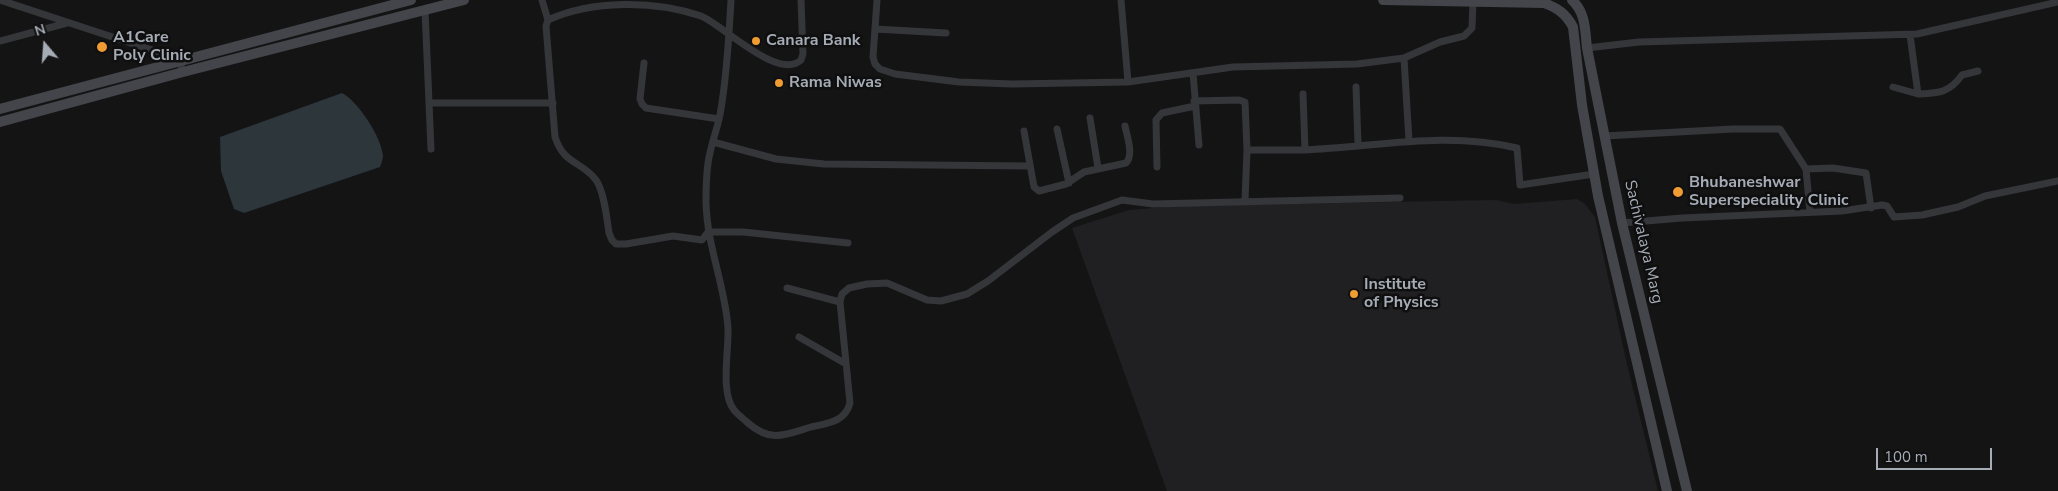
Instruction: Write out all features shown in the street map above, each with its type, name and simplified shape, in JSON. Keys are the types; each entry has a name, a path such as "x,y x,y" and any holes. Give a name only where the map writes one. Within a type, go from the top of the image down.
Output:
{"main road":[{"path":"0,122 411,0"},
{"path":"0,109 464,0"},
{"path":"1382,0 1544,3 1557,8 1568,18 1573,27 1582,105 1600,204 1667,491"},
{"name":"Sachivalaya Marg","path":"1572,0 1580,9 1584,20 1587,48 1617,201 1687,491"},
{"path":"1600,204 1617,201"}],"street":[{"path":"0,0 129,42 181,67"},
{"path":"542,0 548,20 546,26 555,137 558,148 568,159 590,173 598,182 612,240 616,244 673,236 702,240 708,232"},
{"path":"731,0 728,68 708,165 706,201 708,232 724,300 728,328 727,377 729,400 733,410 757,430 772,436 837,420 848,412 850,403 840,302 842,294 850,288 867,284 887,283 927,300 941,301 967,294 988,281 1052,232 1074,218 1122,200 1153,204 1400,198"},
{"path":"548,20 563,11 593,4 645,2 701,16 772,62 797,63 801,60 803,54 801,0"},
{"path":"878,0 873,57 875,64 880,69 895,74 959,82 1012,84 1128,82 1233,68 1357,64 1404,58 1440,42 1469,33 1472,28 1472,1"},
{"path":"1121,0 1128,82"},
{"path":"1587,48 1639,42 1910,35 1949,29 2058,2"},
{"path":"425,10 431,148"},
{"path":"0,41 69,23"},
{"path":"875,28 946,33"},
{"path":"1910,35 1917,89"},
{"path":"1404,58 1409,141"},
{"path":"644,62 640,99 646,108 719,119"},
{"path":"1893,87 1917,89 1940,94 1958,82 1962,75 1978,71"},
{"path":"1193,73 1199,146"},
{"path":"1356,87 1358,144"},
{"path":"1303,94 1305,150"},
{"path":"1157,167 1156,120 1162,113 1195,104 1239,100 1245,102 1247,150 1245,201"},
{"path":"428,103 553,103"},
{"path":"1090,118 1098,168"},
{"path":"1024,131 1036,190 1046,191 1069,183 1084,172 1123,165 1129,160 1125,126"},
{"path":"1057,129 1069,183"},
{"path":"1604,136 1733,129 1780,129 1806,169 1810,212"},
{"path":"1247,150 1305,150 1409,141 1471,141 1497,143 1517,148 1520,185 1594,174"},
{"path":"713,142 776,159 824,164 1030,166"},
{"path":"1806,169 1833,168 1866,173 1871,208"},
{"path":"1622,223 1871,208 1882,205 1887,206 1894,217 1922,215 1958,207 1985,196 2058,181"},
{"path":"708,232 743,232 848,243"},
{"path":"787,288 840,302"},
{"path":"799,337 846,364"}],"shaded area":[{"path":"342,93 362,112 374,130 382,148 383,156 380,167 244,213 234,209 221,171 220,137"},
{"name":"Institute of Physics","path":"1577,199 1585,204 1595,217 1626,360 1658,491 1167,491 1072,228 1129,210 1179,206 1496,200 1514,204"}],"place":[{"name":"Canara Bank","path":"756,41"},
{"name":"A1Care Poly Clinic","path":"102,47"},
{"name":"Rama Niwas","path":"779,83"},
{"name":"Bhubaneshwar Superspeciality Clinic","path":"1678,192"},
{"name":"Institute of Physics","path":"1354,294"}]}
